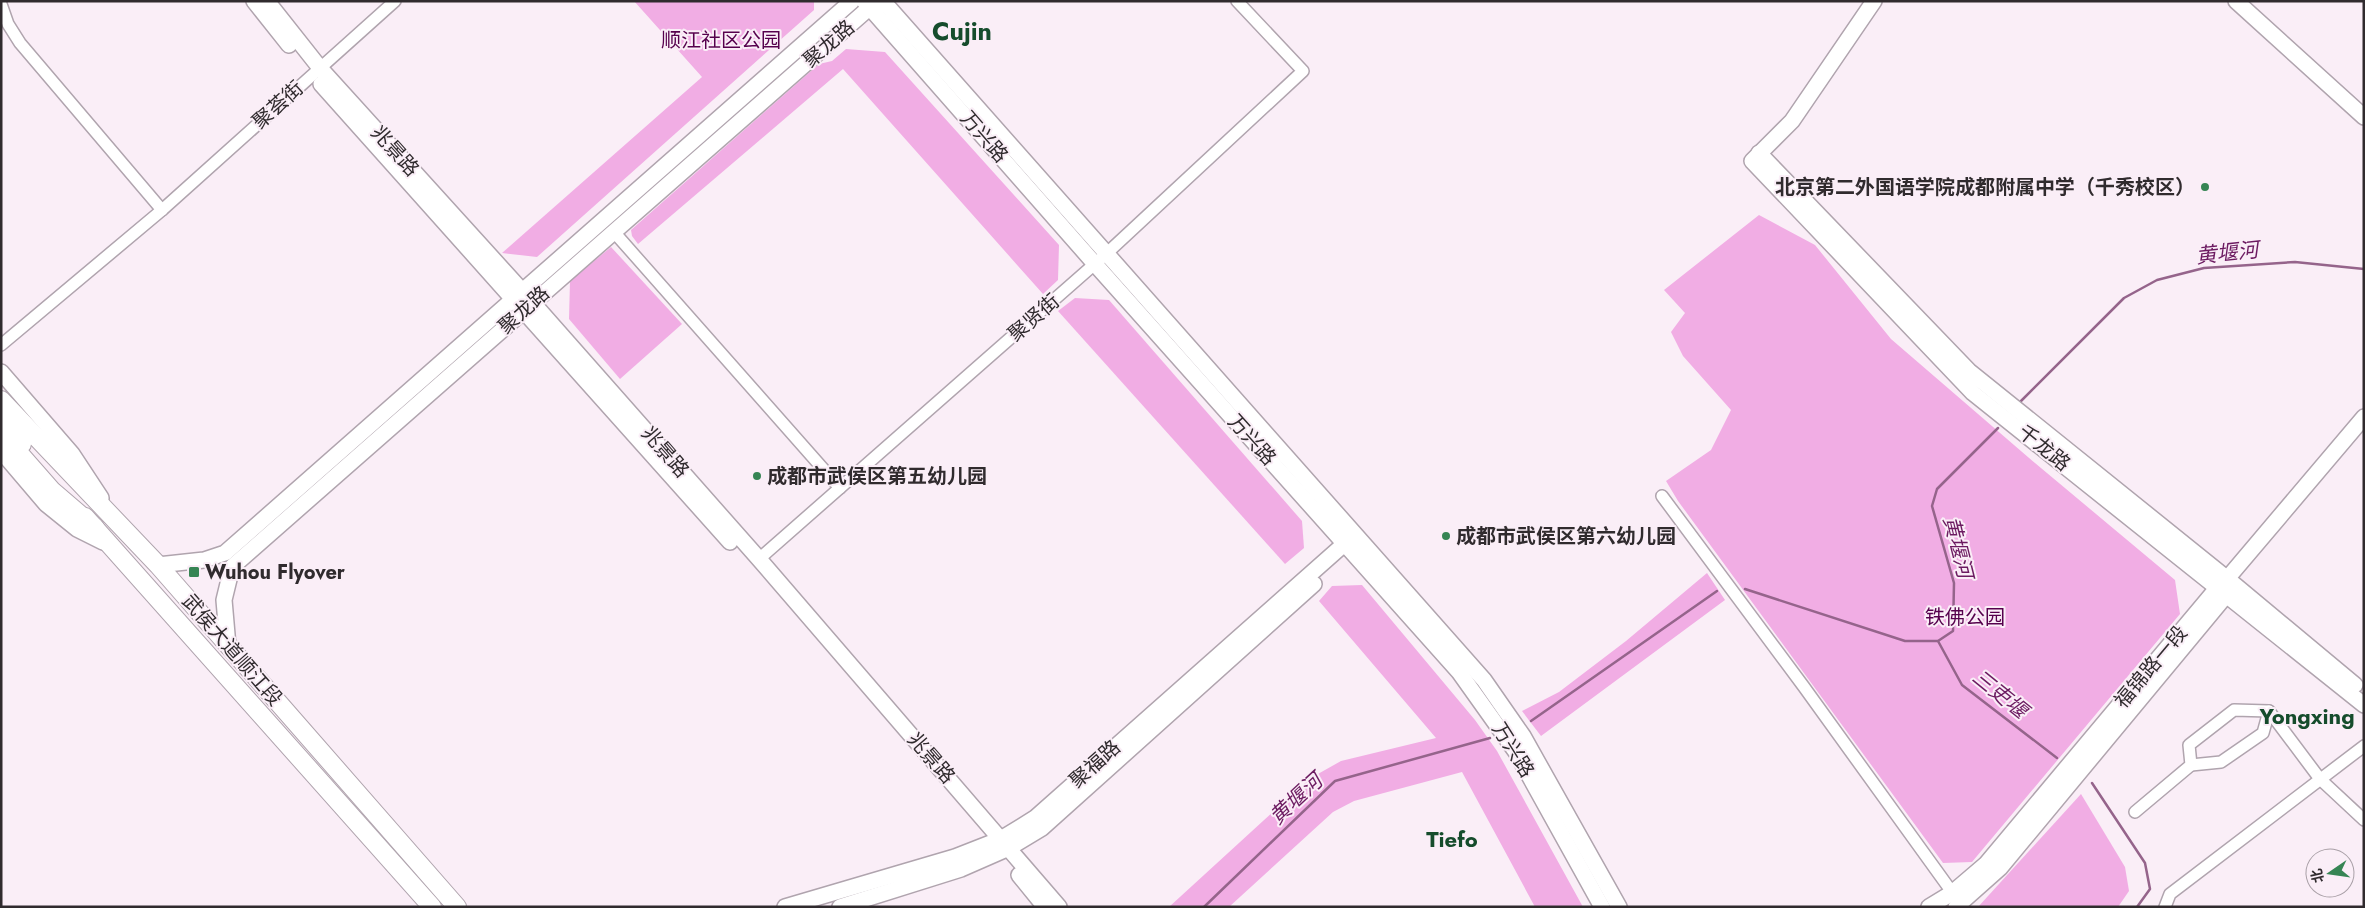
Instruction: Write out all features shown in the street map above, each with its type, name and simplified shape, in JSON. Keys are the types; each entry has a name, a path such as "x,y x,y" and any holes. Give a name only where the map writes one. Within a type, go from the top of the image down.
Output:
{"highway":[{"path":"1,434 51,492 94,528"}],"main road":[{"name":"武侯大道顺江段","path":"1,400 158,565 452,905"},
{"name":"武侯大道顺江段","path":"1,420 94,528 432,907"}],"street":[{"name":"兆景路","path":"254,1 518,295 759,559 1000,845 1045,907"},
{"name":"兆景路","path":"267,1 316,71"},
{"name":"聚荟街","path":"1,345 162,210 395,1"},
{"name":"聚龙路","path":"158,565 204,560 225,553 852,1"},
{"name":"聚贤街","path":"759,559 1100,259 1304,71 1237,1"},
{"name":"千龙路","path":"1874,1 1792,122 1756,157 1821,220 1969,372 2227,587 2364,705"},
{"path":"2236,1 2364,117"},
{"name":"聚龙路","path":"228,646 224,600 232,567 874,3"},
{"name":"万兴路","path":"874,3 1353,542 1459,672 1489,711 1516,752 1602,907"},
{"path":"1,4 8,24 20,43 162,210"},
{"path":"614,232 840,488"},
{"name":"兆景路","path":"529,307 752,566 1000,845 1059,907"},
{"path":"1,372 72,454 99,494 107,511"},
{"name":"福锦路一段","path":"2227,587 2364,417"},
{"name":"福锦路一段","path":"1929,907 1958,903 1986,864 2364,432"},
{"path":"1,451 46,504 67,523 110,545"},
{"path":"1662,496 1804,687 1958,903"},
{"path":"1353,542 1484,680 1523,736 1619,907"},
{"name":"聚福路","path":"785,907 1000,845 1035,818 1353,542"},
{"name":"千龙路","path":"2227,587 2364,692"},
{"path":"2191,765 2189,745 2234,710 2269,711"},
{"path":"2135,812 2191,765 2222,762 2262,733 2269,711"},
{"path":"2269,711 2320,779 2364,820"},
{"path":"2165,907 2170,894 2364,746"},
{"path":"840,907 961,869 1000,845"}],"green space":[{"name":"顺江社区公园","path":"634,1 814,1 814,10 537,257 502,253 702,77"},
{"path":"846,49 885,52 1059,245 1058,280 1043,294 843,69 638,244 632,236 631,230 819,64 832,61"},
{"name":"铁佛公园","path":"1759,215 1815,245 1891,339 2175,580 2180,614 1972,862 1943,863 1678,501 1666,481 1711,450 1731,410 1683,356 1671,332 1685,313 1664,290"},
{"path":"611,247 682,324 620,379 569,319 570,281"},
{"path":"1075,298 1109,300 1302,521 1304,548 1285,564 1058,311"},
{"path":"1707,573 1725,600 1541,736 1522,711 1559,692 1626,641"},
{"path":"1362,585 1475,720 1497,751 1583,907 1535,907 1462,772 1354,801 1333,812 1229,907 1169,907 1309,779 1341,761 1436,738 1319,601 1332,586"},
{"path":"2081,794 2125,867 2129,891 2118,907 1978,907"}],"waterway":[{"name":"黄堰河","path":"2021,401 2124,298 2157,280 2204,268 2295,262 2364,269"},
{"name":"黄堰河","path":"1745,589 1905,641 1938,641 1953,631 1954,583 1932,506 1937,489 1998,428"},
{"name":"黄堰河","path":"1531,721 1717,591"},
{"name":"三吏堰","path":"1938,641 1962,685 2057,758"},
{"name":"黄堰河","path":"1204,907 1335,781 1490,738"},
{"name":"三吏堰","path":"2092,783 2145,863 2150,889 2137,907"}],"place":[{"name":"北京第二外国语学院成都附属中学（千秀校区）","path":"2205,187"},
{"name":"成都市武侯区第五幼儿园","path":"757,476"},
{"name":"成都市武侯区第六幼儿园","path":"1446,536"},
{"name":"Wuhou Flyover","path":"194,572"}],"district":[{"name":"Cujin","path":"962,31"},
{"name":"Yongxing","path":"2307,716"},
{"name":"Tiefo","path":"1452,839"}]}
